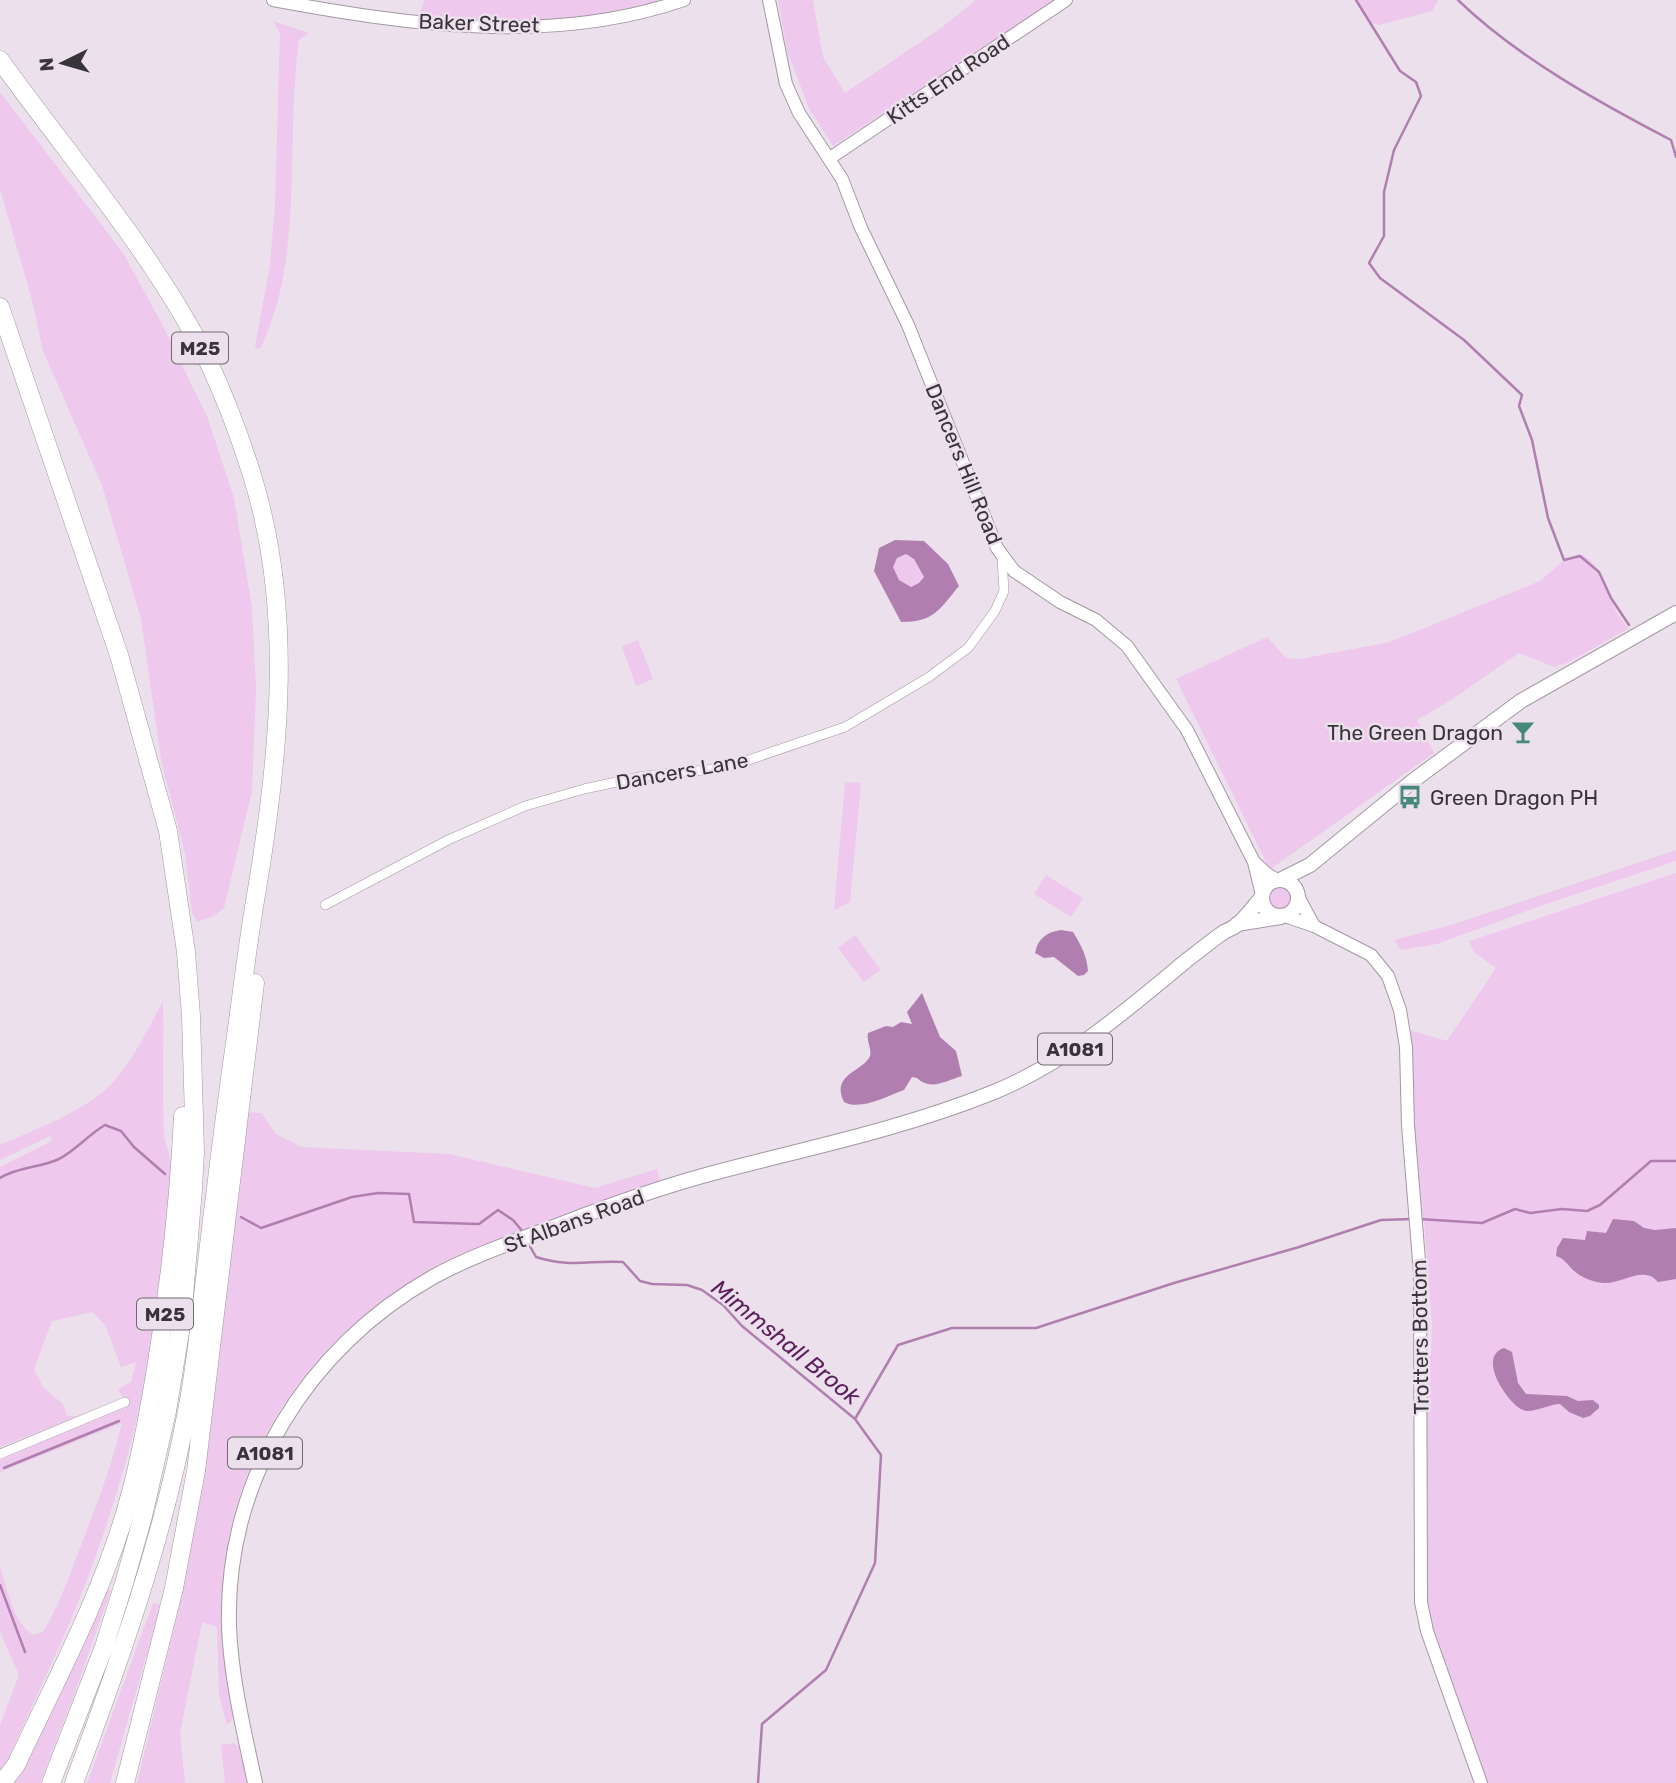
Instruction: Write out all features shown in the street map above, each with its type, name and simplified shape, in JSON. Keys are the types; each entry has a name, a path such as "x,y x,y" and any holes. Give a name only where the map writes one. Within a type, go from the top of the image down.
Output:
{"highway":[{"name":"M25","path":"0,60 126,228 178,308 208,362 244,450 265,525 278,620 279,701 266,842 225,1112 199,1332 185,1424 137,1609 74,1783"},
{"name":"M25","path":"0,307 119,655 168,831 184,939 191,1016 195,1152 182,1320 167,1411 136,1541 104,1647 51,1783"},
{"name":"M25","path":"2,1783 16,1765 85,1617 112,1550 125,1512 142,1442 166,1308 180,1192 184,1105 173,919 160,832 162,815"},
{"name":"M25","path":"125,1783 174,1588 196,1471 266,892 266,842"}],"main road":[{"path":"1310,865 1293,912 1283,917 1267,911 1262,896 1267,885 1310,865 1414,780 1521,701 1676,613"},
{"path":"1278,880 1294,887 1299,898"},
{"name":"St Albans Road","path":"255,1783 230,1650 229,1606 234,1548 250,1490 271,1441 296,1399 326,1362 356,1332 387,1306 436,1275 515,1240 712,1173 887,1130 998,1090 1078,1046 1127,1010 1212,940 1237,924 1262,896"},
{"name":"St Albans Road","path":"1237,924 1283,917"}],"street":[{"name":"Baker Street","path":"273,0 442,25 522,28 623,16 684,0"},
{"name":"Dancers Hill Road","path":"769,0 786,84 799,113 842,179 861,228 908,325 1002,558 1023,578 1060,602 1096,620 1127,646 1187,730 1254,862 1262,896"},
{"name":"Kitts End Road","path":"830,158 1066,0"},
{"path":"1002,558 1004,591"},
{"name":"Dancers Lane","path":"325,905 447,840 525,806 644,776 725,768 845,727 929,677 968,648 995,611 1004,591 1023,578"},
{"name":"Dancers Hill Road","path":"1254,862 1278,880"},
{"path":"1299,898 1314,926"},
{"name":"Trotters Bottom","path":"1283,917 1314,926 1371,955 1388,976 1395,992 1406,1047 1408,1125 1421,1321 1421,1602 1427,1631 1481,1783"},
{"path":"0,1454 125,1402"}],"shaded area":[{"path":"425,0 664,0 604,16 542,21 480,21 418,17"},
{"path":"778,0 813,0 823,57 845,93 941,28 976,0 1056,0 833,146 809,108 787,51"},
{"path":"1356,0 1438,0 1432,11 1379,25 1371,23"},
{"path":"273,21 309,33 299,40 295,78 289,236 284,275 275,312 258,349 255,347 270,265 275,206 280,33"},
{"path":"0,92 123,253 161,322 207,416 234,498 252,608 256,689 252,791 224,908 212,917 197,922 192,913 185,854 161,760 141,619 102,485 43,351 32,300 0,189"},
{"path":"895,540 924,541 948,564 959,586 941,608 929,617 901,622 874,571 879,548","holes":["906,554 914,559 924,577 911,587 899,580 893,567 897,558"]},
{"path":"906,554 914,559 924,577 910,587 899,580 893,567 897,558"},
{"path":"1579,554 1592,562 1597,569 1628,629 1567,663 1554,667 1519,653 1417,720 1434,753 1272,868 1268,866 1176,679 1267,637 1286,658 1300,659 1390,642 1540,581 1564,560"},
{"path":"638,640 653,679 636,686 622,647"},
{"path":"845,782 861,783 850,902 834,910"},
{"path":"1676,850 1676,861 1437,944 1401,950 1394,940 1451,925"},
{"path":"1676,873 1676,1783 1487,1783 1427,1614 1423,1572 1427,1353 1431,1355 1432,1324 1424,1220 1420,1219 1409,1030 1447,1041 1496,968 1474,952 1469,941"},
{"path":"1046,875 1083,898 1071,917 1034,894"},
{"path":"1280,884 1290,888 1294,898 1290,908 1280,912 1270,908 1266,898 1270,888"},
{"path":"1061,930 1073,932 1081,946 1088,971 1084,975 1078,976 1054,957 1044,958 1035,953 1038,943 1044,937"},
{"path":"855,935 881,970 864,982 838,948"},
{"path":"922,993 940,1037 956,1051 962,1076 933,1084 912,1077 904,1090 882,1099 858,1105 844,1102 841,1085 844,1079 870,1056 868,1033 886,1026 893,1027 901,1022 912,1024 907,1012"},
{"path":"163,1001 164,1134 172,1170 164,1272 147,1373 123,1472 91,1569 51,1665 8,1759 0,1770 0,1725 19,1675 0,1632 0,1567 12,1605 21,1623 34,1635 43,1632 62,1593 90,1521 108,1473 122,1423 0,1472 0,1460 126,1405 118,1389 131,1382 136,1362 121,1367 105,1325 93,1312 52,1321 34,1369 43,1387 63,1404 67,1416 78,1416 0,1447 0,1167 52,1141 50,1136 0,1160 0,1145 62,1118 105,1090 129,1061"},
{"path":"242,1112 261,1113 276,1134 302,1147 449,1154 595,1188 657,1169 660,1181 467,1253 426,1273 365,1314 333,1343 280,1411 259,1449 242,1489 230,1530 223,1607 234,1710 232,1720 227,1725 219,1694 217,1627 202,1622 180,1733 185,1783 137,1783 176,1619 198,1503 217,1374"},
{"path":"1613,1219 1634,1221 1644,1228 1655,1230 1676,1228 1676,1279 1658,1282 1652,1277 1640,1275 1612,1282 1597,1282 1580,1275 1556,1256 1563,1238 1585,1240 1587,1231 1606,1233"},
{"path":"1504,1348 1512,1352 1518,1383 1526,1394 1567,1396 1578,1401 1593,1400 1599,1408 1583,1418 1569,1412 1560,1404 1531,1411 1523,1410 1510,1399 1497,1380 1493,1361 1496,1353"},
{"path":"103,1587 111,1590 40,1783 9,1783"},
{"path":"153,1603 161,1605 110,1783 87,1783"},
{"path":"234,1743 242,1749 249,1783 225,1783 221,1745"}],"waterway":[{"path":"1356,0 1400,71 1416,82 1421,96 1394,150 1384,192 1384,236 1369,263 1380,278 1464,340 1522,395 1519,406 1532,440 1548,518 1564,560 1580,556 1599,572 1611,598 1629,625"},
{"path":"1458,0 1506,41 1559,77 1671,140 1676,157"},
{"name":"Mimmshall Brook","path":"0,1178 59,1159 105,1125 121,1131 134,1147 165,1174"},
{"path":"1419,1219 1482,1223 1515,1209 1530,1213 1562,1209 1587,1211 1600,1205 1651,1161 1676,1161"},
{"name":"Mimmshall Brook","path":"241,1217 261,1228 352,1197 378,1193 409,1194 414,1222 479,1224 498,1210 513,1220 523,1232"},
{"name":"Mimmshall Brook","path":"527,1241 536,1257 570,1263 623,1262 640,1281 687,1285 702,1290 855,1419 898,1345 952,1328 1036,1328 1381,1220 1413,1219"},
{"path":"758,1783 762,1724 826,1670 875,1563 881,1455 855,1419"},
{"path":"4,1468 119,1421"},
{"path":"0,1585 25,1652"}],"place":[{"name":"The Green Dragon","path":"1523,732"},
{"name":"Green Dragon PH","path":"1410,797"}]}
